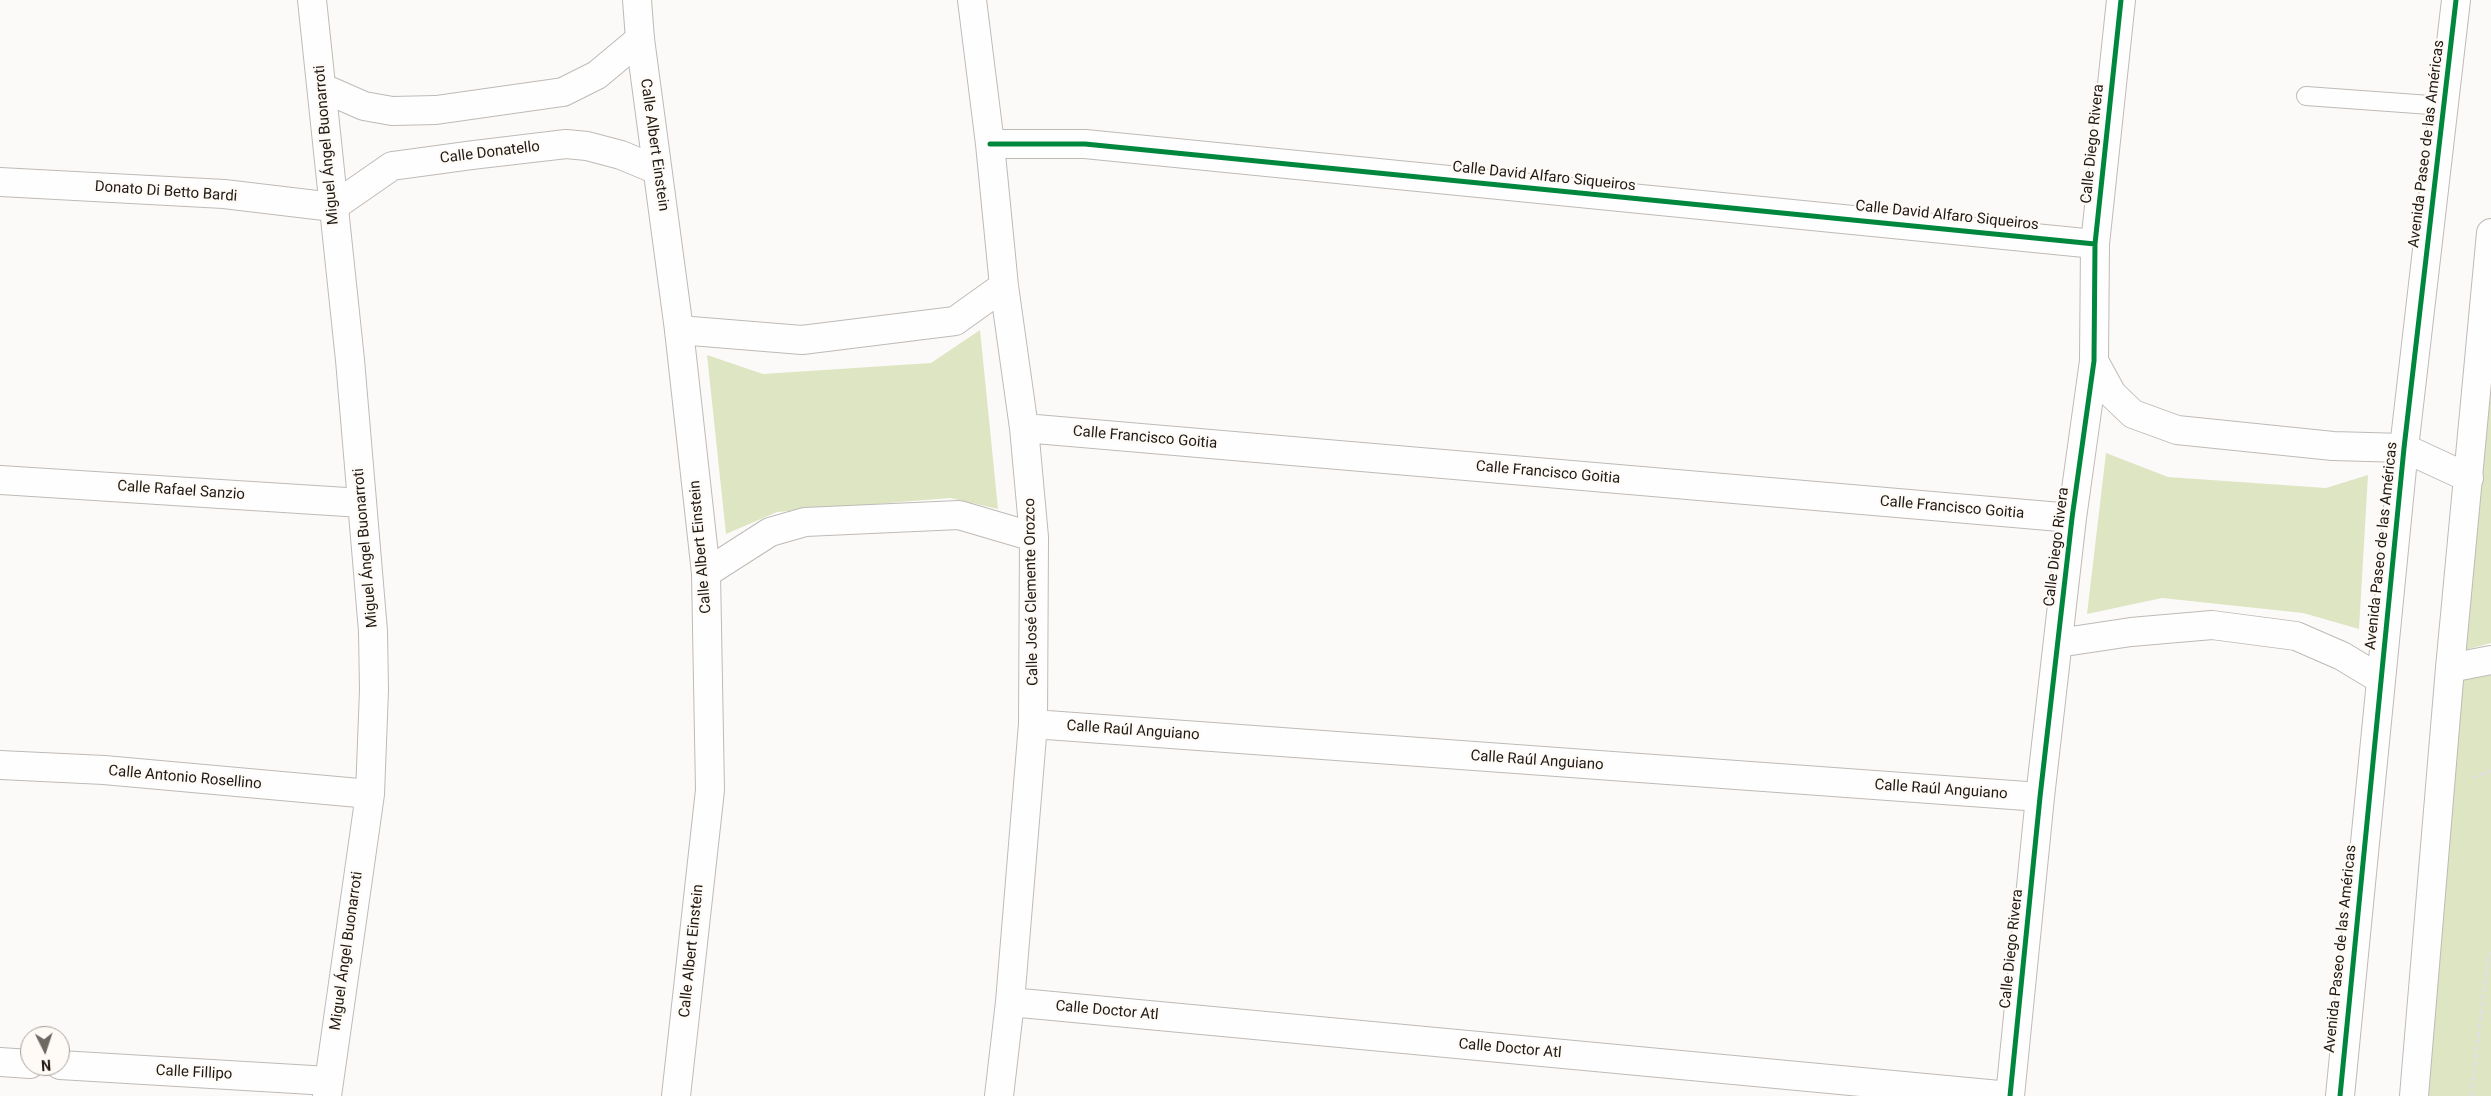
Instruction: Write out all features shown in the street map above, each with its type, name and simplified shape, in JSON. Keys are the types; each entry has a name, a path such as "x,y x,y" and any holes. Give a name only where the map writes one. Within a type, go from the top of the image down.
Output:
{"street":[{"name":"Miguel Ángel Buonarroti","path":"312,0 332,207 350,360 373,631 374,690 370,794 328,1089"},
{"name":"Calle Albert Einstein","path":"637,0 640,39 679,330 706,573 710,790 676,1096"},
{"name":"Calle José Clemente Orozco","path":"972,0 990,144 1004,286 1024,428 1034,537 1033,724 1010,1002 999,1096"},
{"name":"Calle Diego Rivera","path":"2010,1096 2040,797 2072,518 2094,361 2095,244 2121,0"},
{"name":"Avenida Paseo de las Américas","path":"2340,1096 2404,448 2456,0"},
{"path":"322,88 364,106 392,111 436,110 563,92 597,75 640,39"},
{"name":"Calle Donatello","path":"332,207 392,166 566,144 621,155 657,170"},
{"name":"Calle David Alfaro Siqueiros","path":"990,144 1095,145 2095,244"},
{"name":"Donato Di Betto Bardi","path":"0,182 224,194 332,207"},
{"path":"2414,1096 2450,668 2491,233"},
{"path":"679,330 802,340 955,322 1004,286"},
{"path":"2094,361 2112,394 2133,414 2177,430 2333,446 2404,448 2469,478"},
{"name":"Calle Francisco Goitia","path":"1024,428 2072,518"},
{"name":"Calle Rafael Sanzio","path":"0,480 362,503"},
{"path":"706,573 770,532 805,522 959,515 1034,537"},
{"path":"2058,643 2130,632 2212,625 2296,636 2342,656 2380,679"},
{"path":"2450,668 2491,660"},
{"name":"Calle Raúl Anguiano","path":"1033,724 2040,797"},
{"name":"Calle Antonio Rosellino","path":"0,764 104,770 370,794"},
{"name":"Calle Doctor Atl","path":"1010,1002 2010,1096"},
{"path":"0,1062 20,1063"},
{"name":"Calle Fillipo","path":"70,1066 328,1089"}],"lane":[{"path":"2306,96 2444,106"}],"path":[{"path":"2470,1096 2491,952"}],"green space":[{"path":"980,330 998,509 950,498 777,512 726,534 707,355 763,374 931,363"},
{"path":"2491,355 2491,643 2461,651"},
{"path":"2106,453 2168,477 2326,488 2368,475 2359,629 2303,613 2162,598 2087,614"},
{"path":"2491,667 2491,1096 2406,1096 2446,675"}],"cycle path":[{"path":"2010,1096 2040,797 2072,518 2094,361 2095,244 2121,0"},
{"path":"2340,1096 2404,448 2456,0"},
{"path":"990,144 1085,144 2095,244"}]}
